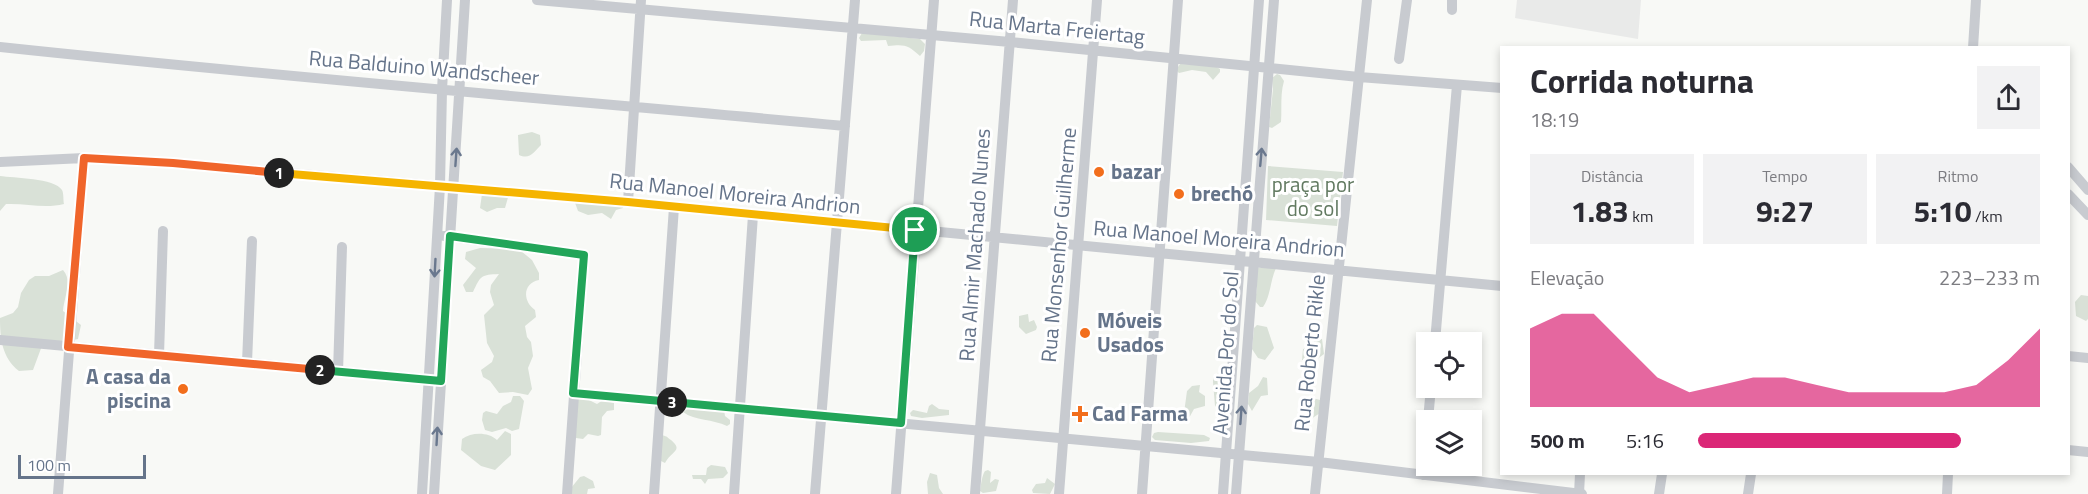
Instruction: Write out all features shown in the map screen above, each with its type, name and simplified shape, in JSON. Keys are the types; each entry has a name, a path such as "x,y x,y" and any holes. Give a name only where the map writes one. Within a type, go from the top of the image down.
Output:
{"street":[{"path":"434,494 437,235 447,0"},
{"path":"422,494 450,236 465,0"},
{"name":"Rua Marta Freiertag","path":"537,0 641,5 1174,60 1500,88"},
{"path":"815,494 855,0"},
{"path":"896,494 934,0"},
{"name":"Rua Almir Machado Nunes","path":"975,494 1013,0"},
{"name":"Rua Monsenhor Guilherme","path":"1059,494 1097,0"},
{"path":"1142,494 1178,0"},
{"name":"Avenida Por do Sol","path":"1223,494 1259,0"},
{"name":"Avenida Por do Sol","path":"1236,494 1252,262 1274,0"},
{"name":"Rua Roberto Rikle","path":"1315,494 1367,0"},
{"path":"1400,59 1407,0"},
{"path":"1973,46 1976,0"},
{"path":"628,202 641,5"},
{"name":"Rua Balduino Wandscheer","path":"0,47 273,75 845,126"},
{"path":"1436,332 1457,85"},
{"path":"58,494 84,158"},
{"name":"Rua Manoel Moreira Andrion","path":"0,162 84,158 173,163 628,202 1500,286"},
{"path":"2070,169 2088,190"},
{"path":"2070,196 2088,215"},
{"path":"654,494 674,207"},
{"path":"734,494 753,215"},
{"path":"159,355 163,231"},
{"path":"437,235 584,255 567,494"},
{"path":"247,363 252,241"},
{"path":"338,372 342,247"},
{"path":"0,340 435,380"},
{"path":"2070,356 2088,358"},
{"path":"573,393 1238,454 1416,474"},
{"path":"2070,450 2088,452"},
{"path":"1443,476 1502,479 1580,494 1580,475"},
{"path":"1659,494 1662,475"},
{"path":"1748,494 1750,475"},
{"path":"1947,494 1948,475"}],"shaded area":[{"path":"1517,0 1641,0 1638,39 1515,18"}],"green space":[{"path":"862,33 920,39 925,44 924,51 920,56 906,46 888,46 886,40 861,41 859,38"},
{"path":"1180,64 1213,65 1220,69 1220,72 1213,80 1206,72 1192,70 1179,73 1176,70"},
{"path":"1277,74 1284,81 1281,122 1272,128 1269,127 1272,78"},
{"path":"532,132 540,135 541,145 529,156 519,155 518,135"},
{"name":"praça por do sol","path":"1268,166 1343,172 1337,226 1266,220"},
{"path":"0,176 33,179 58,186 63,193 64,204 49,206 6,204 0,211"},
{"path":"482,194 509,194 505,208 487,212 480,208"},
{"path":"574,200 623,205 623,208 616,210 611,219 602,213 588,215 578,211"},
{"path":"480,248 521,251 532,260 539,273 539,280 527,288 526,293 536,317 525,326 533,356 528,368 532,389 528,395 513,392 499,393 490,381 483,377 481,370 492,362 494,356 487,343 484,315 494,305 490,292 491,285 499,274 482,277 473,292 466,292 463,285 476,268 465,259 466,252"},
{"path":"1256,268 1276,268 1268,298 1263,307 1255,301"},
{"path":"63,270 68,284 63,311 81,325 78,339 43,343 33,370 19,371 9,360 3,347 0,318 13,313 18,307 21,293 29,280 35,276 49,276"},
{"path":"2081,295 2088,296 2088,319 2086,321 2076,316 2075,302"},
{"path":"1028,314 1029,322 1034,320 1037,327 1036,330 1026,334 1019,327 1019,316"},
{"path":"1257,325 1267,327 1274,348 1265,360 1258,358 1252,349 1254,328"},
{"path":"1316,339 1322,339 1324,354 1316,360 1302,360 1303,349 1310,347"},
{"path":"1222,369 1227,373 1223,383 1225,401 1220,410 1215,406 1213,378"},
{"path":"1263,377 1267,378 1268,395 1261,396 1252,411 1248,404 1249,393 1258,386"},
{"path":"1200,385 1199,392 1205,396 1205,406 1194,409 1189,418 1184,413 1187,391 1192,386"},
{"path":"513,396 520,396 524,401 519,429 512,431 506,428 492,432 485,430 482,420 483,413 486,411 497,414 503,406 511,402"},
{"path":"1305,396 1320,400 1320,413 1311,419 1302,414 1300,400"},
{"path":"576,399 587,399 597,404 603,400 614,403 614,410 607,411 602,417 601,435 588,434 583,439 576,438"},
{"path":"932,404 939,409 949,410 949,415 922,418 911,416 910,413 913,410 927,413"},
{"path":"689,408 724,410 730,424 727,426 683,412"},
{"path":"505,431 511,434 511,455 495,470 481,466 461,450 462,439 466,437 485,434 497,440"},
{"path":"1158,432 1204,435 1210,438 1209,441 1191,443 1155,440 1152,437"},
{"path":"662,435 671,440 676,447 665,463 659,460"},
{"path":"711,465 725,467 728,473 723,478 708,479 705,484 701,479 693,479 692,475 706,475 707,468"},
{"path":"988,470 991,472 990,483 995,479 999,480 996,491 983,493 980,491 983,475"},
{"path":"930,473 937,475 939,488 943,494 928,494 927,482"},
{"path":"584,476 593,481 595,488 588,489 587,494 571,494 571,488 580,477"},
{"path":"1047,478 1055,484 1050,494 1033,493 1032,490 1036,484 1045,483"}],"place":[{"name":"bazar","path":"1099,172"},
{"name":"brechó","path":"1179,194"},
{"name":"Móveis Usados","path":"1085,333"},
{"name":"A casa da piscina","path":"183,389"},
{"name":"Cad Farma","path":"1080,414"}],"route":[{"path":"84,158 173,163 628,202 915,230 901,423 573,393 584,255 450,236 441,381 68,347 84,158"}]}
